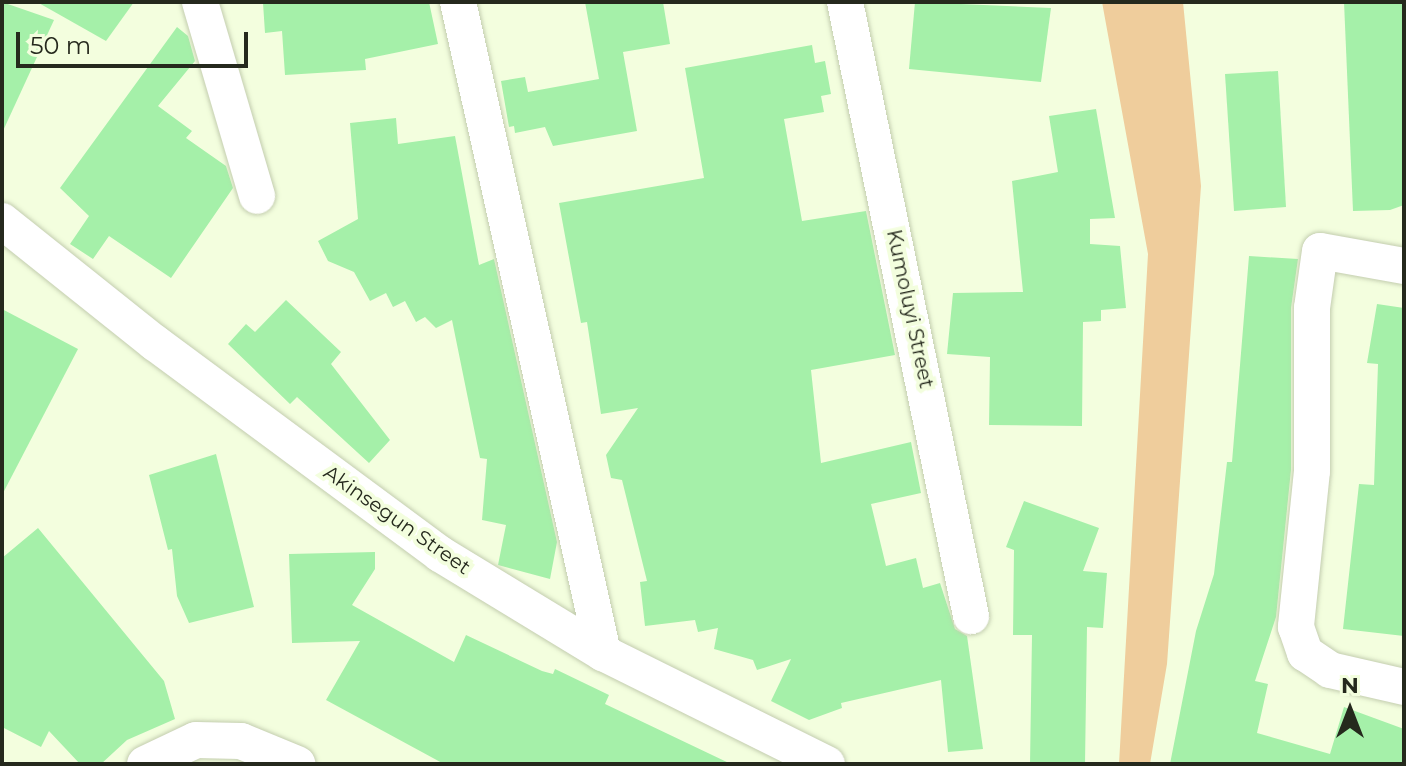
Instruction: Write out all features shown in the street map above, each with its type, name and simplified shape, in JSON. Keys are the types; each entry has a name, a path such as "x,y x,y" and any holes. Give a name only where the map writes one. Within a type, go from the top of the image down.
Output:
{"street":[{"path":"200,2 257,196"},
{"path":"458,2 603,653"},
{"name":"Kumoluyi Street","path":"845,2 971,616"},
{"name":"Akinsegun Street","path":"2,221 155,343 440,554 603,653 827,764"},
{"path":"1404,266 1320,251 1312,308 1312,471 1296,627 1305,653 1330,670 1404,687"},
{"path":"145,764 196,740 241,741 297,764"}],"shaded area":[{"path":"1102,2 1183,2 1201,186 1167,664 1150,764 1119,764 1148,254"}],"building":[{"path":"2,2 54,20 2,133"},
{"path":"37,2 134,2 106,41"},
{"path":"429,2 438,44 365,59 366,70 285,75 282,31 265,33 263,3"},
{"path":"585,2 663,2 670,44 623,52 637,131 553,146 545,127 515,133 514,126 509,127 501,81 525,77 528,92 599,79"},
{"path":"915,2 1051,8 1041,82 909,69"},
{"path":"1344,2 1404,2 1404,205 1390,210 1353,211"},
{"path":"177,27 188,36 195,61 158,106 192,131 186,138 226,166 233,188 171,278 109,236 93,259 70,244 89,216 60,188"},
{"path":"812,45 815,63 825,61 831,94 821,96 824,112 784,119 802,221 866,211 895,355 811,370 821,463 911,442 921,493 871,504 886,566 916,558 923,588 940,583 955,629 967,636 983,749 948,752 941,680 841,703 842,708 809,720 771,701 791,659 757,670 753,660 714,649 718,628 698,632 695,620 645,626 640,582 647,581 622,480 611,478 606,455 638,408 601,414 587,322 581,323 559,203 704,178 685,68"},
{"path":"1278,71 1286,207 1234,211 1225,74"},
{"path":"1096,109 1115,218 1090,219 1090,244 1120,246 1126,308 1101,310 1101,321 1083,322 1082,426 989,425 990,357 947,354 953,293 1023,292 1012,181 1058,172 1049,116"},
{"path":"396,118 398,144 455,136 479,265 494,259 557,542 550,579 498,565 506,525 482,520 487,459 480,458 452,320 436,328 425,317 416,322 405,301 393,307 386,293 370,301 354,272 328,261 318,241 358,219 350,123"},
{"path":"1249,256 1298,259 1291,308 1291,470 1276,617 1255,681 1268,684 1257,733 1330,754 1344,707 1404,729 1404,764 1170,764 1196,631 1214,574 1227,462 1232,462"},
{"path":"286,300 341,352 331,364 390,440 369,463 297,397 290,404 228,344 246,324 255,332"},
{"path":"1377,304 1404,308 1404,636 1343,629 1359,484 1374,485 1378,364 1367,363"},
{"path":"2,309 78,349 2,495"},
{"path":"216,454 254,607 189,623 177,596 172,549 168,550 149,475"},
{"path":"1024,501 1099,528 1083,571 1107,573 1103,628 1087,627 1085,764 1030,764 1032,635 1013,635 1014,550 1006,547"},
{"path":"38,528 164,681 175,719 127,740 101,764 80,764 49,731 41,747 2,727 2,558"},
{"path":"375,552 375,569 352,605 454,662 466,635 542,671 553,674 555,669 609,695 605,704 731,764 444,764 326,700 360,641 292,643 289,554"}]}
